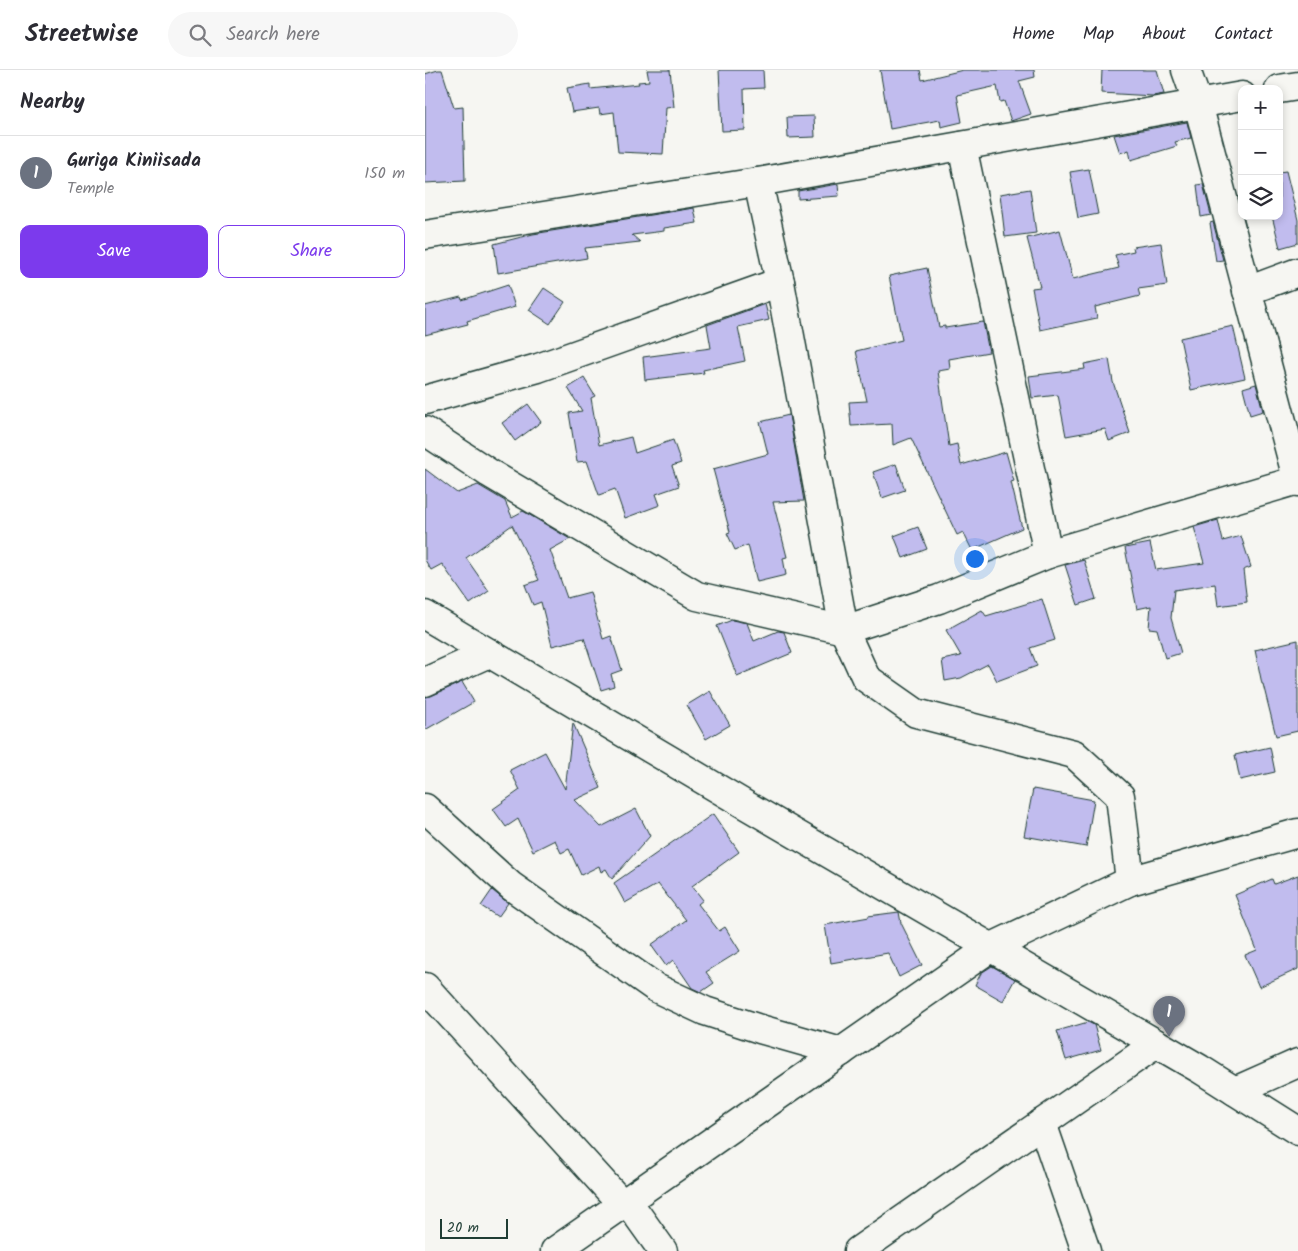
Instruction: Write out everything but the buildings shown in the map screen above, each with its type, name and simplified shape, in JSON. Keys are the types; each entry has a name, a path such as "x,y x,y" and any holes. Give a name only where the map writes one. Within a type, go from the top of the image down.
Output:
{"street":[{"path":"425,431 489,473 697,596 844,630 939,599 1048,554 1298,481 1197,104 1185,70"},
{"path":"1283,89 1298,86"},
{"path":"425,235 758,182 1238,97"},
{"path":"962,146 1048,554"},
{"path":"758,182 780,282 844,630 866,678 917,713 1074,754 1120,796 1130,881"},
{"path":"1247,291 1298,272"},
{"path":"425,400 538,368 780,282"},
{"path":"425,615 1156,1044 1298,1131"},
{"path":"425,682 489,653"},
{"path":"425,808 511,886 656,988 705,1011 759,1029 841,1052"},
{"path":"555,1251 990,948 1130,881 1298,833"},
{"path":"425,988 626,1203 663,1251"},
{"path":"858,1251 1156,1044"},
{"path":"1235,1091 1298,1062"},
{"path":"1042,1123 1086,1251"}],"place":[{"name":"Guriga Kiniisada","path":"1169,1037"}]}
